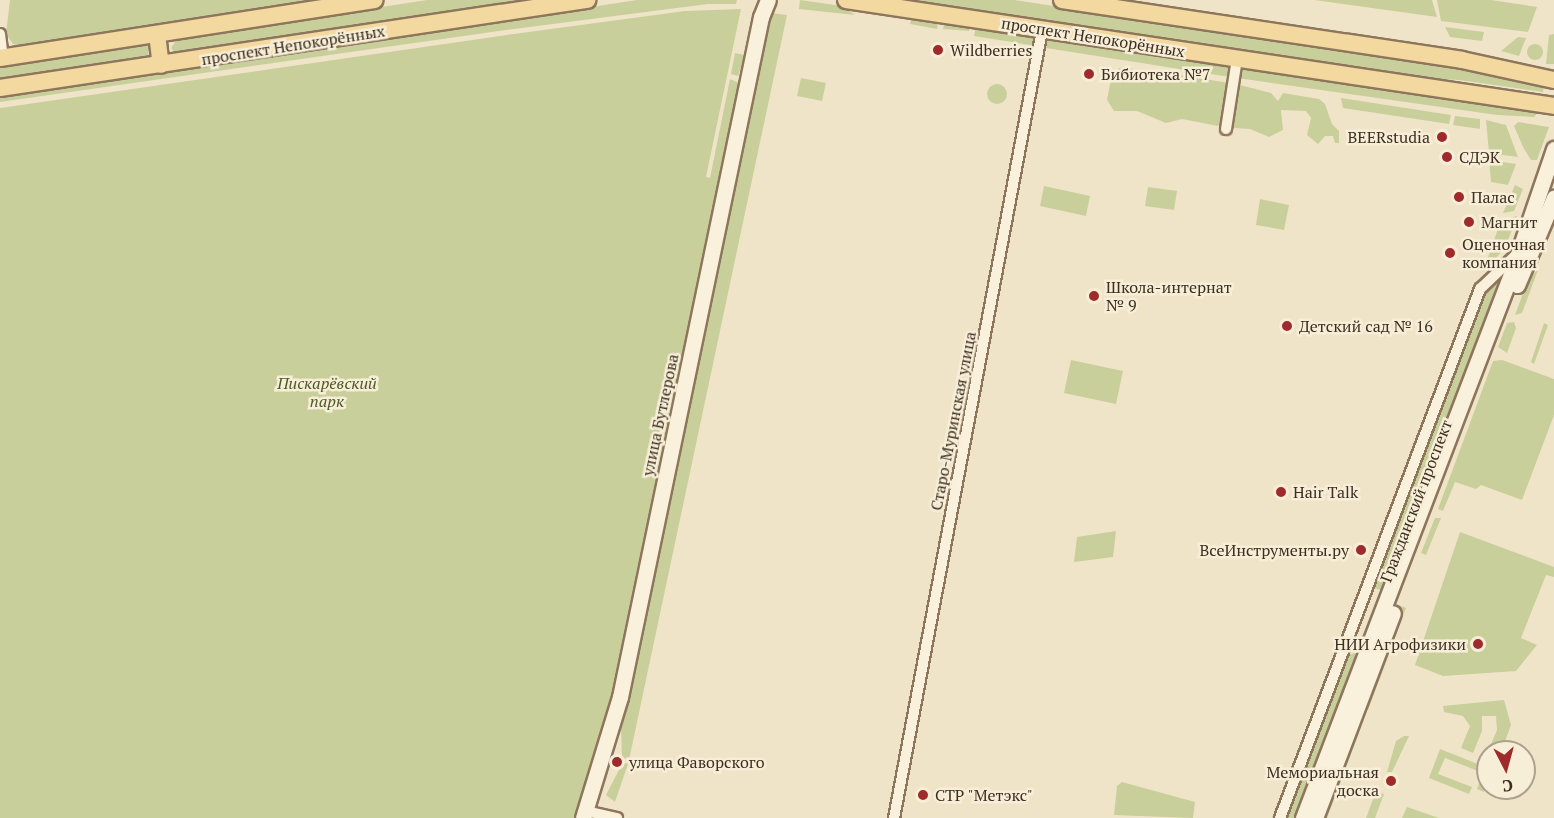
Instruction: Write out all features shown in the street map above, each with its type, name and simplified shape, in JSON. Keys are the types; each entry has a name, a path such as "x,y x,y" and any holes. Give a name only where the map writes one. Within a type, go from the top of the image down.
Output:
{"main road":[{"name":"проспект Непокорённых","path":"1,58 375,0"},
{"name":"проспект Непокорённых","path":"0,88 587,0"},
{"name":"улица Бутлерова","path":"760,0 761,18"},
{"name":"улица Бутлерова","path":"584,814 620,697 761,18 768,0"},
{"name":"проспект Непокорённых","path":"846,0 1554,106"},
{"name":"проспект Непокорённых","path":"1062,0 1462,60 1554,80"},
{"path":"157,34 161,65"},
{"name":"Гражданский проспект","path":"1303,818 1517,254 1554,149"},
{"name":"Гражданский проспект","path":"1316,818 1522,272 1532,256 1554,198"}],"street":[{"name":"Старо-Муринская улица","path":"894,818 1042,30"},
{"path":"0,34 1,58"},
{"path":"1226,129 1237,59"},
{"name":"Гражданский проспект","path":"1280,818 1480,289 1517,254"},
{"path":"584,814 617,818"}],"green space":[{"path":"10,0 329,0 24,47 13,44 6,34"},
{"path":"427,0 540,0 176,54 171,48 178,38"},
{"path":"637,0 737,0 736,4 708,4 506,30 0,102 0,98"},
{"path":"800,0 842,6 855,15 799,9"},
{"path":"899,0 1014,0 1497,73 1544,85 1543,92 1459,80 1413,78"},
{"path":"1314,0 1432,0 1437,17"},
{"path":"1437,0 1491,0 1537,7 1528,32 1441,21"},
{"name":"Пискарёвский парк","path":"741,9 706,177 710,178 730,79 739,83 612,696 574,818 0,818 0,108 685,11"},
{"path":"771,13 787,15 629,760 622,757 621,728"},
{"path":"912,16 970,25 969,31 943,29 944,23 938,22 937,29 910,24"},
{"path":"976,26 1037,36 1036,46 974,36"},
{"path":"1445,27 1484,32 1482,41 1450,37"},
{"path":"1554,34 1554,64 1546,64 1549,35"},
{"path":"1048,37 1232,65 1230,77 1046,48"},
{"path":"1518,37 1526,38 1519,56 1501,51"},
{"path":"141,44 149,47 148,59 0,83 0,65"},
{"path":"1535,44 1541,46 1543,52 1541,58 1535,60 1529,58 1527,52 1529,46"},
{"path":"735,53 745,55 738,76 731,74"},
{"path":"1239,66 1539,111 1534,117 1497,115 1237,78"},
{"path":"1129,67 1142,75 1159,72 1236,84 1271,93 1278,101 1283,93 1319,99 1325,104 1332,124 1339,131 1339,143 1335,143 1333,136 1325,136 1318,144 1307,135 1311,118 1306,111 1281,110 1283,130 1269,137 1250,129 1234,128 1224,116 1218,126 1182,119 1166,123 1137,111 1114,111 1107,100 1110,84 1119,68"},
{"path":"801,78 826,83 822,101 797,96"},
{"path":"997,84 1004,87 1007,94 1004,101 997,104 990,101 987,94 990,87"},
{"path":"1341,98 1451,115 1449,124 1343,108"},
{"path":"1455,116 1480,119 1480,129 1453,125"},
{"path":"1486,120 1506,125 1518,157 1489,153"},
{"path":"1518,122 1549,127 1537,160 1531,160 1523,147 1514,126"},
{"path":"1489,160 1516,164 1508,185 1491,182"},
{"path":"1515,185 1523,189 1514,211 1503,213"},
{"path":"1044,186 1090,196 1086,216 1040,206"},
{"path":"1148,187 1177,191 1174,210 1145,206"},
{"path":"1260,199 1289,205 1284,230 1256,225"},
{"path":"1517,216 1505,248 1483,272 1501,220"},
{"path":"1538,270 1522,313 1515,315 1529,277"},
{"path":"1503,275 1385,592 1372,587 1481,298"},
{"path":"1514,322 1516,328 1507,353 1498,347 1507,323"},
{"path":"1544,323 1548,325 1534,364 1531,362"},
{"path":"1071,360 1123,371 1116,404 1064,393"},
{"path":"1502,360 1554,379 1554,415 1522,500 1481,485 1476,489 1455,482 1443,511 1438,509 1493,361"},
{"path":"1435,518 1441,518 1426,555 1421,553"},
{"path":"1116,531 1113,557 1074,562 1077,537"},
{"path":"1460,532 1554,567 1554,577 1546,575 1521,638 1537,645 1516,671 1443,676 1415,665"},
{"path":"1401,606 1406,608 1368,710 1363,708"},
{"path":"1354,653 1360,657 1299,818 1285,818 1346,656"},
{"path":"1504,700 1511,725 1505,740 1493,740 1497,730 1496,716 1482,716 1482,731 1478,740 1476,740 1473,753 1461,748 1470,726 1463,716 1444,712 1443,706"},
{"path":"1359,717 1364,719 1327,818 1321,818"},
{"path":"1409,736 1392,772 1387,772 1396,741"},
{"path":"1440,749 1476,763 1476,770 1445,758 1438,774 1472,787 1469,794 1429,778"},
{"path":"623,762 628,764 615,802 606,795"},
{"path":"1122,782 1195,802 1193,818 1114,815 1117,786"},
{"path":"1376,791 1384,794 1375,818 1366,818"},
{"path":"1407,807 1439,818 1402,818"}],"place":[{"name":"Wildberries","path":"938,50"},
{"name":"Бибиотека №7","path":"1089,74"},
{"name":"BEERstudia","path":"1442,137"},
{"name":"СДЭК","path":"1447,157"},
{"name":"Палас","path":"1459,197"},
{"name":"Магнит","path":"1469,222"},
{"name":"Оценочная компания","path":"1450,253"},
{"name":"Школа-интернат № 9","path":"1094,296"},
{"name":"Детский сад № 16","path":"1287,326"},
{"name":"Hair Talk","path":"1281,492"},
{"name":"ВсеИнструменты.ру","path":"1361,550"},
{"name":"НИИ Агрофизики","path":"1478,644"},
{"name":"улица Фаворского","path":"617,762"},
{"name":"Мемориальная доска","path":"1391,781"},
{"name":"СТР \"Метэкс\"","path":"923,795"}]}
